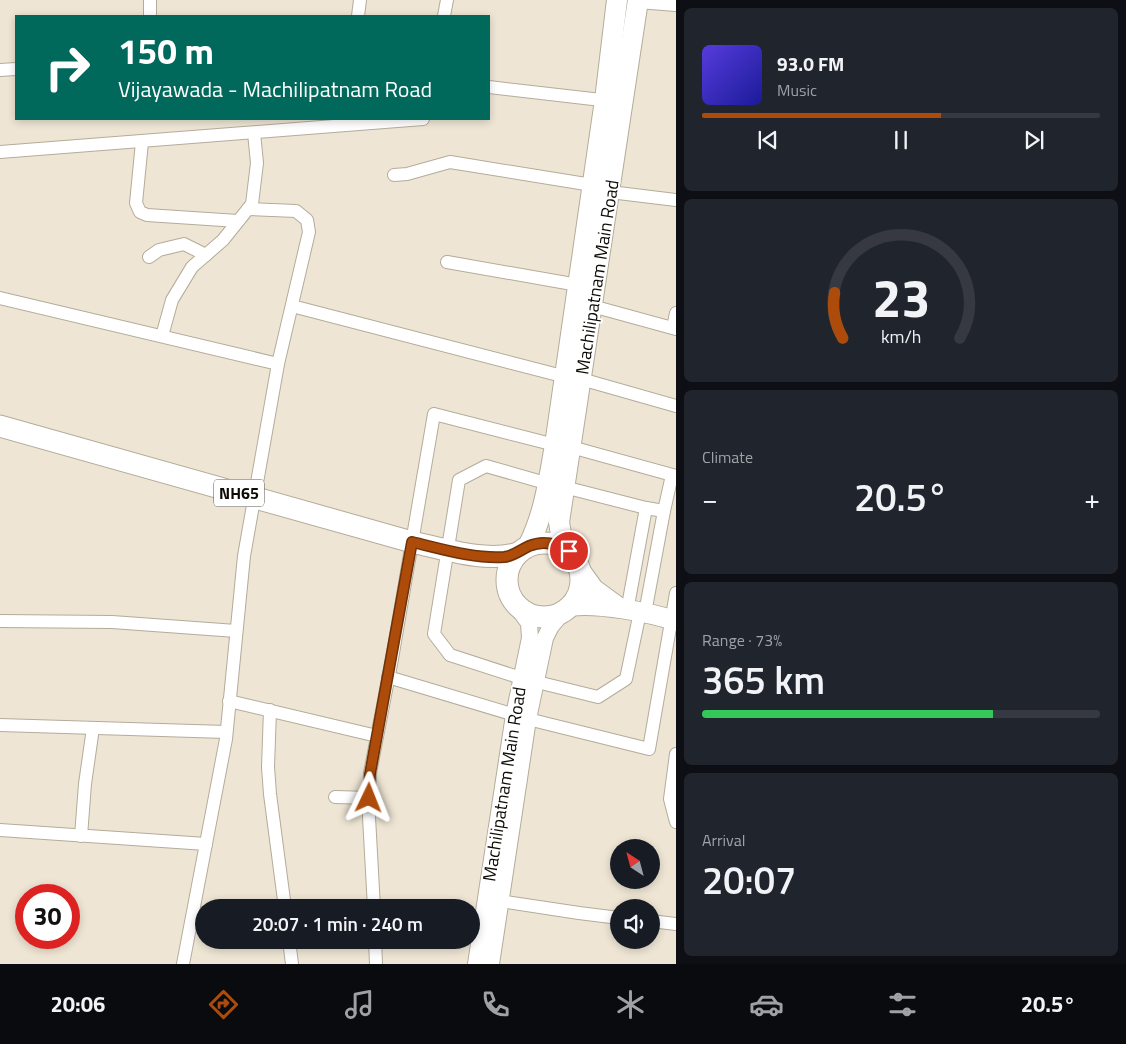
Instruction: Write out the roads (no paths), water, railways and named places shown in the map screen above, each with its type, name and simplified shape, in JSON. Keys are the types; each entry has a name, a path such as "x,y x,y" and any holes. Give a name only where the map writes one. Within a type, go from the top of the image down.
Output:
{"highway":[{"name":"NH65","path":"0,426 412,542 448,550 506,557 538,543 549,543 560,545 569,551"},
{"path":"507,578 512,560 523,549"},
{"path":"518,608 528,614 539,617 550,617 567,610 579,596 582,584 581,571 577,560 569,551"},
{"name":"NH65","path":"479,555 502,569 507,578 510,594 518,608"}],"main road":[{"name":"Machilipatnam Main Road","path":"614,101 617,0"},
{"name":"Machilipatnam Main Road","path":"523,549 534,536 556,485 574,378 592,306 601,189 614,101 638,1"},
{"name":"Machilipatnam Main Road","path":"574,378 578,285 601,189"},
{"name":"Machilipatnam Main Road","path":"556,485 561,534 569,551"},
{"path":"581,571 594,589 634,612"},
{"path":"567,610 585,604 674,620"}],"street":[{"path":"150,0 150,15"},
{"path":"358,15 360,0"},
{"path":"444,15 447,0"},
{"path":"638,1 676,5"},
{"path":"0,70 15,70"},
{"path":"490,86 614,101"},
{"path":"0,152 254,133 344,122 397,120"},
{"path":"162,336 172,300 192,267 223,240 252,204 257,163 254,133"},
{"path":"142,142 136,203 140,212 147,215 238,221"},
{"path":"394,175 407,174 450,162 601,189 676,200"},
{"path":"184,964 226,732 244,556 253,497 278,364 309,232 307,220 296,211 248,209"},
{"path":"149,257 159,250 184,244 206,255"},
{"path":"446,262 578,285"},
{"path":"0,298 278,364"},
{"path":"292,306 676,406"},
{"path":"592,306 675,328 676,313"},
{"path":"374,899 369,798 370,774 434,414 674,475 634,612"},
{"path":"646,508 626,679 598,697 529,680 450,655 434,634 459,480 486,466 646,508 664,511"},
{"path":"388,677 521,717 649,749 674,620 676,593"},
{"name":"Machilipatnam Main Road","path":"518,608 529,623 529,680"},
{"name":"Machilipatnam Main Road","path":"476,964 529,680 551,626 567,610"},
{"path":"0,621 112,622 236,631"},
{"path":"230,701 376,736"},
{"path":"270,710 268,767 284,899"},
{"name":"Machilipatnam Main Road","path":"490,964 500,901 521,717"},
{"path":"0,725 226,732"},
{"path":"81,836 92,728"},
{"path":"676,754 673,800 676,822"},
{"path":"335,797 369,798"},
{"path":"0,830 206,844"},
{"path":"500,901 610,917"},
{"path":"660,922 676,924"},
{"path":"290,949 292,964"},
{"path":"375,949 376,964"}]}
